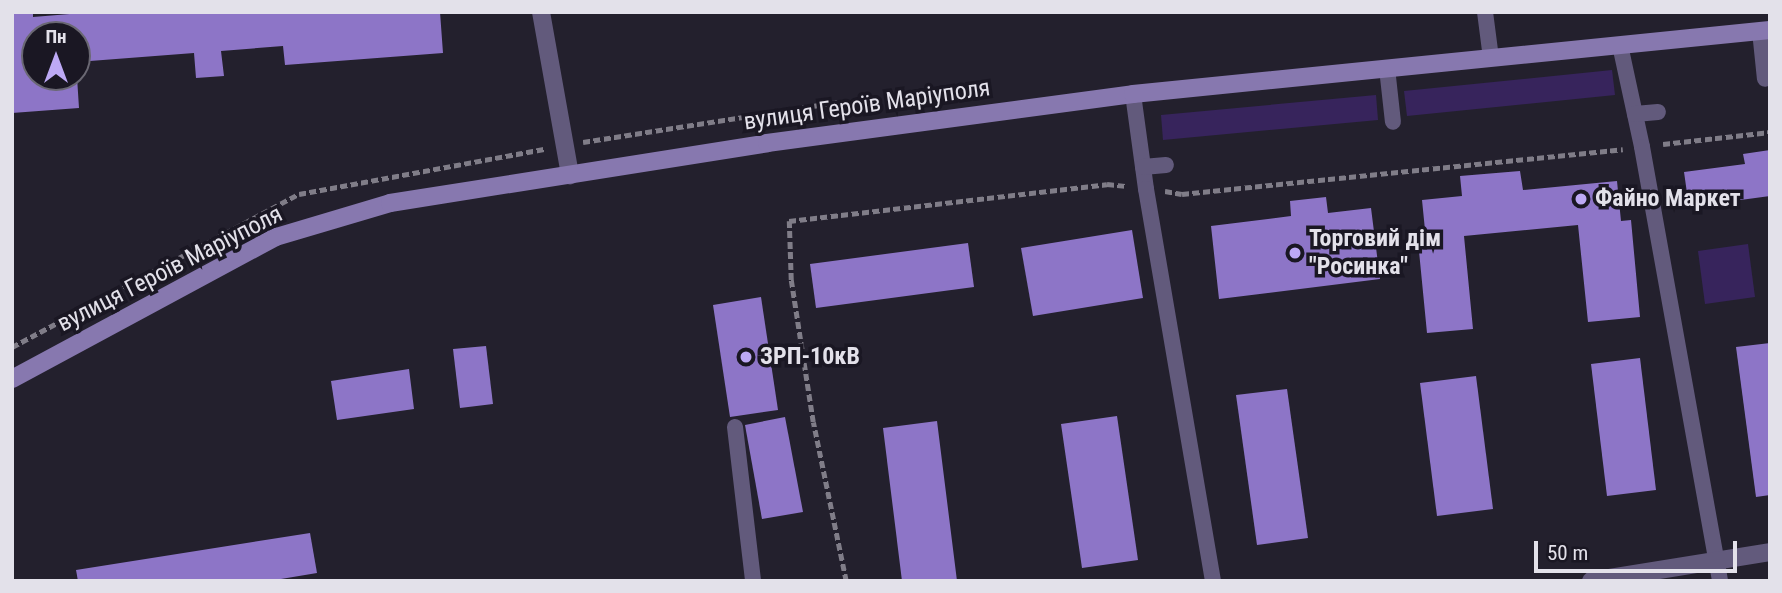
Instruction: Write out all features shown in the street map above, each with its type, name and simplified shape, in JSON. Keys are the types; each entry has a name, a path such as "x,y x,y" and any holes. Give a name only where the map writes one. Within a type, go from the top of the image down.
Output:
{"main road":[{"name":"вулиця Героїв Маріуполя","path":"12,379 275,237 390,204 767,143 1133,94 1765,31"}],"street":[{"path":"541,12 570,175"},
{"path":"1591,581 1770,552"}],"lane":[{"path":"1485,12 1490,58"},
{"path":"1765,31 1765,79"},
{"path":"1620,45 1642,147 1720,581"},
{"path":"1387,68 1392,122"},
{"path":"1133,94 1146,189 1213,581"},
{"path":"1635,114 1658,112"},
{"path":"1143,167 1166,165"},
{"path":"735,427 752,581"}],"path":[{"path":"565,145 838,102"},
{"path":"846,581 811,409 791,280 789,220 1107,184 1182,194 1770,132"}],"shaded area":[{"path":"1612,70 1615,95 1407,116 1404,91"},
{"path":"1376,95 1378,120 1163,140 1161,115"},
{"path":"1748,244 1755,297 1705,304 1698,251"}],"building":[{"path":"12,12 33,12 33,17 94,12 440,12 443,53 285,65 283,46 221,51 224,76 196,78 194,53 91,61 91,21 21,21 21,91 78,91 79,108 12,113"},
{"path":"1770,150 1770,196 1689,207 1684,172 1745,164 1743,154"},
{"path":"1520,171 1523,190 1617,181 1621,221 1631,220 1640,317 1588,322 1578,225 1464,236 1473,329 1427,333 1418,241 1426,240 1422,200 1462,196 1460,176"},
{"name":"Торговий дім \"Росинка\"","path":"1326,197 1328,213 1371,208 1380,279 1219,299 1211,226 1291,216 1290,201"},
{"path":"1132,230 1143,298 1033,316 1021,248"},
{"path":"968,243 974,287 816,308 810,264"},
{"name":"ЗРП-10кВ","path":"761,297 778,410 730,417 713,305"},
{"path":"1770,343 1770,495 1756,497 1736,347"},
{"path":"486,346 493,404 460,408 453,349"},
{"path":"1640,358 1656,490 1607,496 1591,364"},
{"path":"409,369 414,409 337,420 331,381"},
{"path":"1476,376 1493,509 1437,516 1420,383"},
{"path":"1287,389 1308,538 1257,545 1236,395"},
{"path":"1117,416 1138,560 1082,568 1061,424"},
{"path":"785,417 803,512 762,519 745,425"},
{"path":"937,421 957,581 902,581 883,428"},
{"path":"310,533 317,573 269,581 78,581 76,570"}],"place":[{"name":"Файно Маркет","path":"1581,199"},
{"name":"Торговий дім \"Росинка\"","path":"1295,253"},
{"name":"ЗРП-10кВ","path":"746,357"}]}
